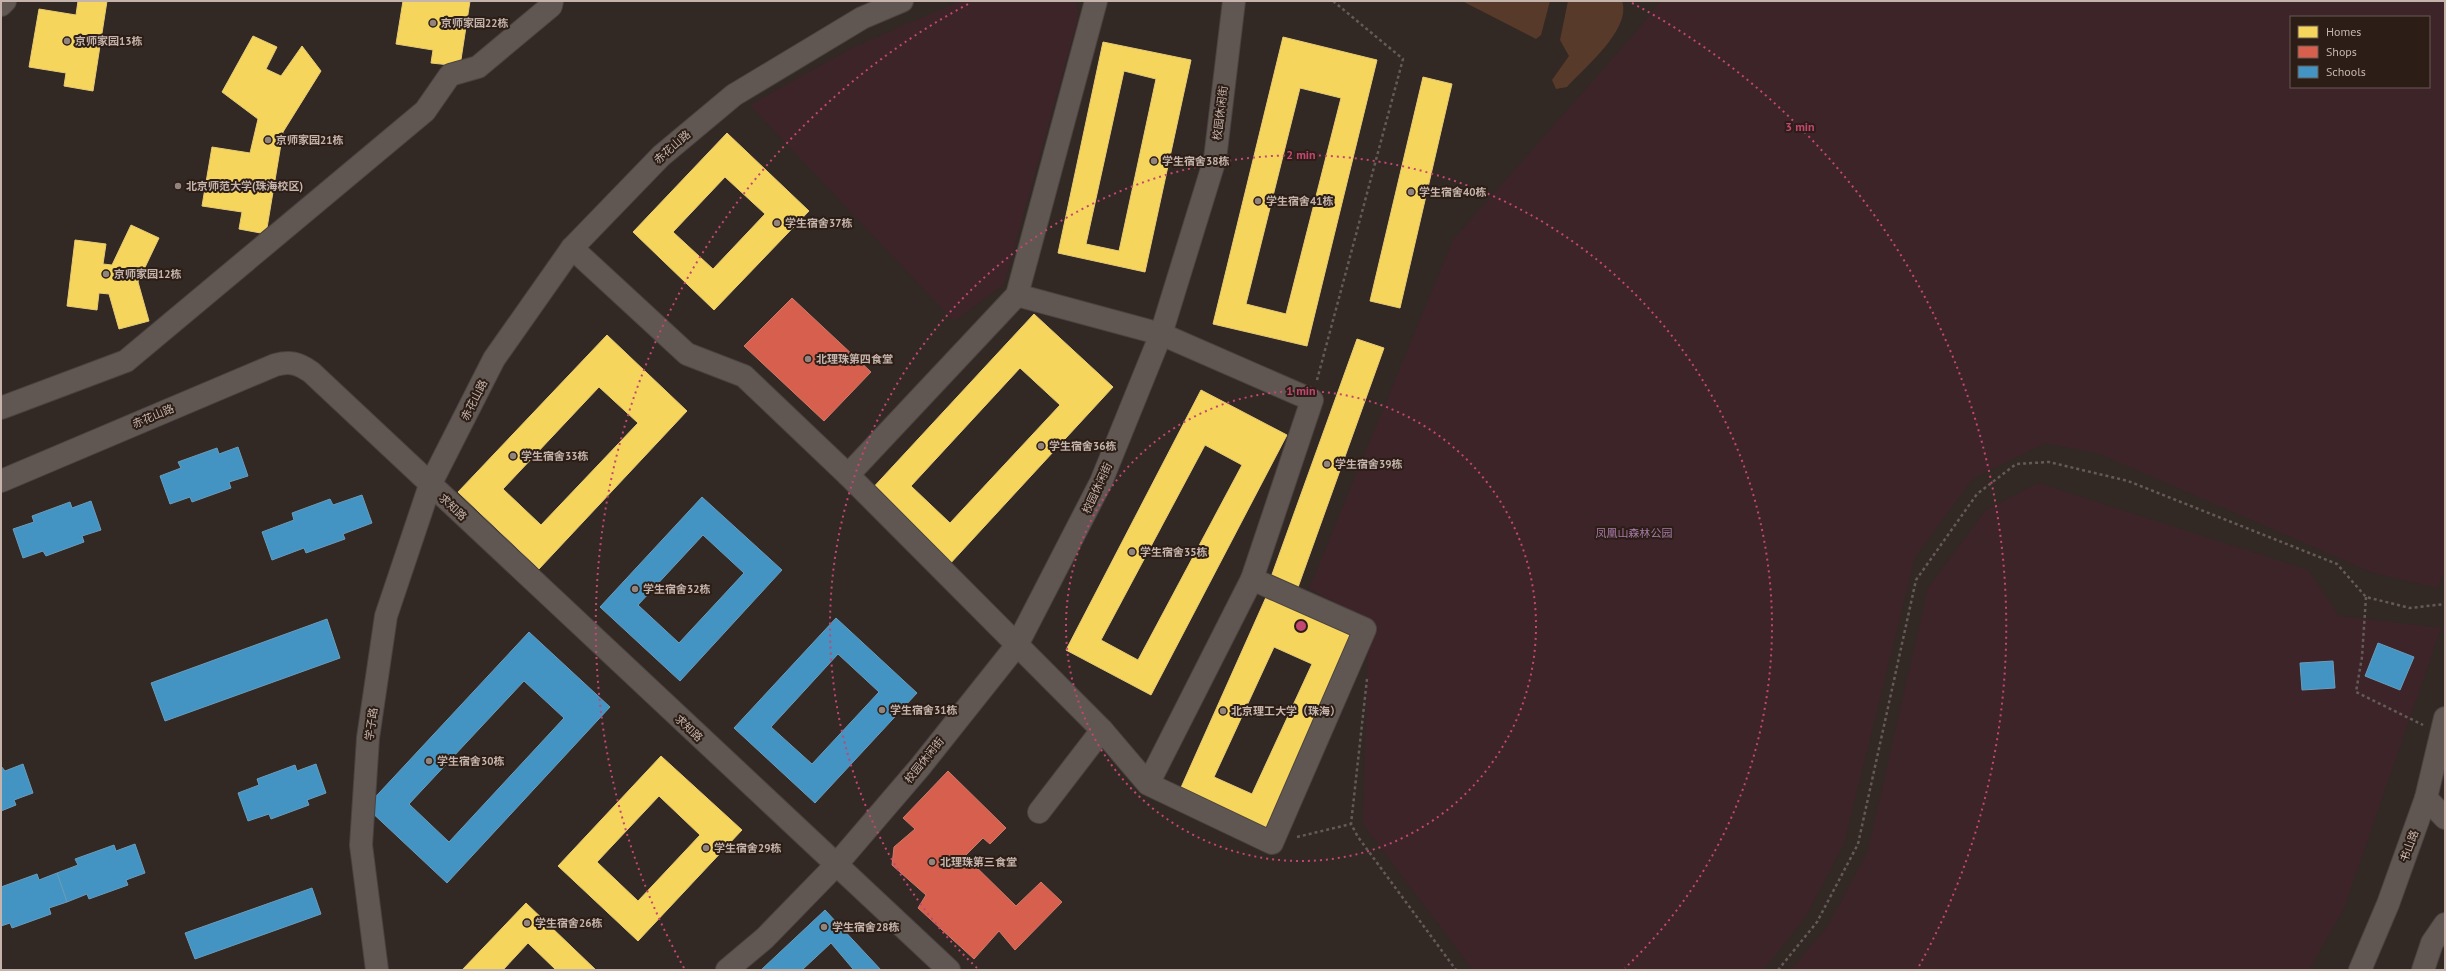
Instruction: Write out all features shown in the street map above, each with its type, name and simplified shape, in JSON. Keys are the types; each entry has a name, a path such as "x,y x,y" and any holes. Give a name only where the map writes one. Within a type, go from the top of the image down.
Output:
{"street":[{"path":"1,5 5,1"},
{"path":"1,408 126,361 425,111 450,75 478,67 551,6 552,1"},
{"name":"赤花山路","path":"1,481 275,365 288,362 299,364 311,372 430,485 494,359 572,248 661,156 734,95 862,18 902,1"},
{"path":"848,475 1017,295 1096,1"},
{"name":"校园休闲街","path":"727,970 765,938 836,865 920,767 1017,645 1101,482 1161,334 1215,159 1234,1"},
{"path":"572,248 687,354 744,376 848,475 1102,730 1148,784 1272,843 1365,630 1252,578"},
{"path":"1017,295 1161,334 1312,400 1252,578 1148,784"},
{"name":"求知路","path":"430,485 949,970"},
{"name":"学子路","path":"377,970 361,844 368,738 386,616 430,485"},
{"name":"书山路","path":"2360,970 2388,904 2426,798 2443,726"},
{"path":"1038,812 1102,730"},
{"path":"2426,798 2445,818"},
{"path":"2423,970 2432,943 2445,924"}],"path":[{"path":"1312,400 1403,59 1334,1"},
{"path":"1778,970 1817,922 1858,844 1916,580 1977,494 2016,464 2049,462 2128,481 2337,564 2366,597 2410,608 2445,604"},
{"path":"2366,597 2362,657 2356,692 2443,726"},
{"path":"1366,672 1367,686 1352,824 1358,837 1456,970"},
{"path":"1272,843 1352,824"}],"green space":[{"path":"960,1 1076,1 1078,18 1004,284 954,321 750,105 852,48"},
{"name":"凤凰山森林公园","path":"1660,1 2445,1 2445,571 2437,588 2371,572 2100,454 2046,443 1973,478 1915,557 1844,843 1806,916 1763,970 1473,970 1363,824 1369,620 1309,589 1453,240 1641,26"},
{"path":"2038,483 2308,570 2339,616 2441,628 2344,908 2309,970 1791,970 1828,926 1868,851 1928,588 1986,510"}],"shaded area":[{"path":"1462,1 1550,1 1541,35 1536,39"},
{"path":"1568,1 1622,1 1623,12 1620,24 1613,36 1595,59 1567,87 1556,89 1552,80 1569,56 1560,40"}],"building: Homes":[{"name":"京师家园13栋","path":"78,1 107,1 93,91 64,86 66,73 29,67 39,9 76,15"},
{"name":"京师家园22栋","path":"403,1 470,1 460,66 431,63 433,50 396,44"},
{"name":"京师家园21栋","path":"253,36 277,47 266,69 281,76 302,46 321,71 283,132 266,234 239,229 242,212 202,206 212,147 250,153 258,119 222,92"},
{"name":"学生宿舍41栋","path":"1283,37 1377,60 1307,346 1213,324","holes":["1300,88 1341,98 1286,314 1246,304"]},
{"name":"学生宿舍38栋","path":"1103,42 1191,60 1145,272 1058,253","holes":["1124,71 1156,79 1119,251 1086,244"]},
{"name":"学生宿舍40栋","path":"1423,77 1452,84 1400,308 1370,301"},
{"name":"学生宿舍37栋","path":"727,133 809,211 714,310 633,232","holes":["725,177 765,214 713,269 673,232"]},
{"name":"京师家园12栋","path":"131,225 159,238 138,282 149,321 119,329 109,294 99,293 97,310 67,306 75,240 106,244 103,264 112,265"},
{"name":"学生宿舍36栋","path":"1034,314 1113,387 948,566 869,492","holes":["1020,368 1060,405 950,523 911,486"]},
{"name":"学生宿舍33栋","path":"607,335 687,411 539,569 458,492","holes":["599,387 638,423 541,525 503,489"]},
{"name":"学生宿舍39栋","path":"1357,339 1384,348 1297,590 1270,580"},
{"name":"学生宿舍35栋","path":"1201,390 1287,435 1151,695 1066,650","holes":["1205,445 1242,465 1138,660 1101,640"]},
{"path":"1267,595 1356,635 1267,831 1179,792","holes":["1274,647 1312,664 1252,794 1214,777"]},
{"name":"学生宿舍29栋","path":"661,756 742,830 638,941 558,866","holes":["659,796 700,835 638,901 597,862"]},
{"name":"学生宿舍26栋","path":"526,903 596,970 556,970 528,943 503,970 462,970"}],"building: Shops":[{"name":"北理珠第四食堂","path":"792,298 871,372 824,421 744,346"},
{"name":"北理珠第三食堂","path":"948,771 1006,828 990,844 983,838 965,856 1016,906 1041,882 1062,902 1015,950 999,931 974,959 918,908 926,895 892,865 894,847 915,829 903,818"}],"building: Schools":[{"path":"238,447 248,476 229,482 231,488 192,502 190,497 170,504 160,476 181,468 178,462 217,448 219,454"},
{"path":"362,495 372,523 343,534 345,539 306,553 304,548 272,560 262,532 294,520 292,513 330,499 333,505"},
{"name":"学生宿舍32栋","path":"702,497 782,570 680,681 600,607","holes":["703,535 744,573 679,643 638,605"]},
{"path":"91,501 101,530 82,536 84,542 46,556 43,551 23,558 13,529 34,522 32,516 70,502 72,508"},
{"name":"学生宿舍31栋","path":"836,618 917,693 815,803 734,728","holes":["838,654 879,692 812,764 771,727"]},
{"path":"327,619 340,658 165,721 151,683"},
{"name":"学生宿舍30栋","path":"529,632 610,707 447,883 366,807","holes":["524,681 564,718 449,842 409,804"]},
{"path":"2378,643 2414,657 2400,690 2365,676"},
{"path":"2333,661 2335,688 2302,690 2300,663"},
{"path":"23,764 33,793 14,800 16,805 1,811 1,766 5,771"},
{"path":"316,764 326,793 307,800 309,805 271,819 269,814 248,821 238,793 259,785 257,779 295,765 297,771"},
{"path":"135,844 145,873 126,880 128,885 89,899 87,894 67,902 57,873 78,865 75,859 114,845 116,851"},
{"path":"57,873 67,902 49,908 51,914 12,928 10,923 1,926 1,887 37,874 39,880"},
{"path":"312,888 321,914 195,959 185,933"},
{"name":"学生宿舍28栋","path":"825,910 881,970 852,970 853,969 831,943 802,970 761,970"}],"place":[{"name":"京师家园22栋","path":"433,23"},
{"name":"京师家园13栋","path":"67,41"},
{"name":"京师家园21栋","path":"268,140"},
{"name":"学生宿舍38栋","path":"1154,161"},
{"name":"北京师范大学(珠海校区)","path":"178,186"},
{"name":"学生宿舍40栋","path":"1411,192"},
{"name":"学生宿舍41栋","path":"1258,201"},
{"name":"学生宿舍37栋","path":"777,223"},
{"name":"京师家园12栋","path":"106,274"},
{"name":"北理珠第四食堂","path":"808,359"},
{"name":"学生宿舍36栋","path":"1041,446"},
{"name":"学生宿舍33栋","path":"513,456"},
{"name":"学生宿舍39栋","path":"1327,464"},
{"name":"学生宿舍35栋","path":"1132,552"},
{"name":"学生宿舍32栋","path":"635,589"},
{"name":"学生宿舍31栋","path":"882,710"},
{"name":"北京理工大学（珠海）","path":"1223,711"},
{"name":"学生宿舍30栋","path":"429,761"},
{"name":"学生宿舍29栋","path":"706,848"},
{"name":"北理珠第三食堂","path":"932,862"},
{"name":"学生宿舍26栋","path":"527,923"},
{"name":"学生宿舍28栋","path":"824,927"}]}
